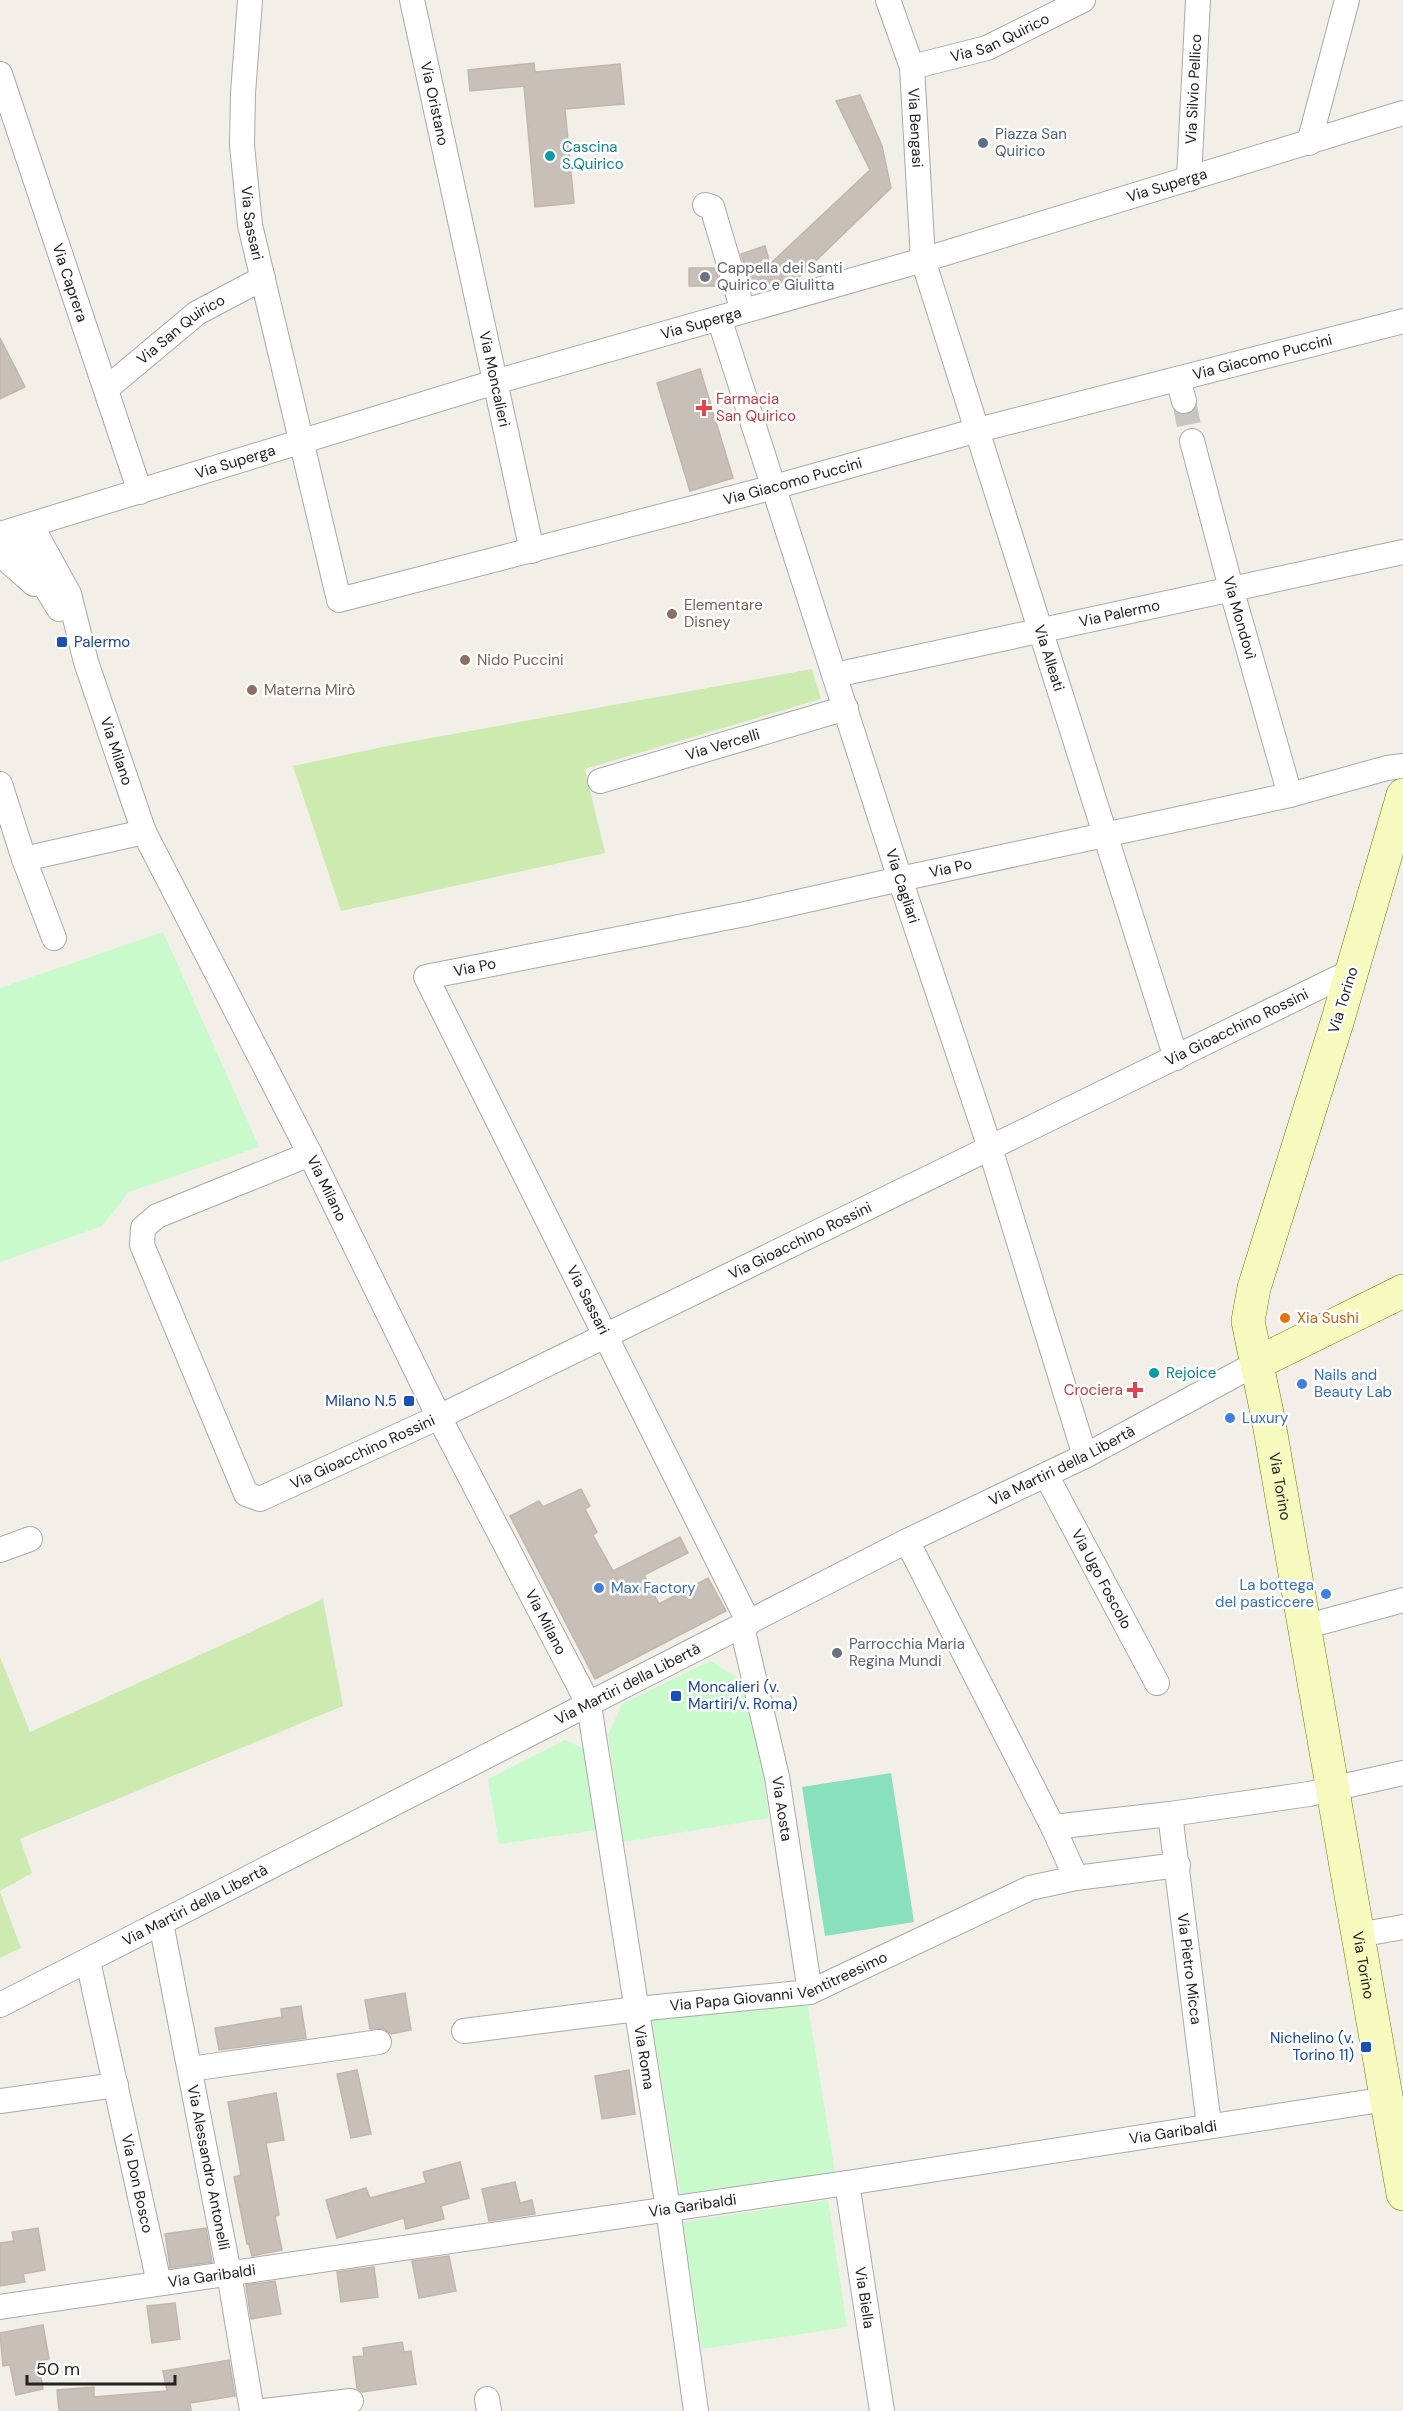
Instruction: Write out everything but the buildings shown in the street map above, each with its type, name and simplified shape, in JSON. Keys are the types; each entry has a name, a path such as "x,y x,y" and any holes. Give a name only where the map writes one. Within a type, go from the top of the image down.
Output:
{"main road":[{"name":"Via Torino","path":"1403,795 1352,971 1251,1299 1248,1321 1403,2194"},
{"path":"1257,1363 1403,1291"}],"street":[{"name":"Via Sassari","path":"250,0 243,93 242,145 250,225 303,441"},
{"name":"Via Oristano","path":"412,0 456,208"},
{"name":"Via Bengasi","path":"888,0 912,66 923,260"},
{"name":"Via San Quirico","path":"912,66 987,48 1083,0"},
{"name":"Via Silvio Pellico","path":"1189,179 1198,0"},
{"path":"1309,142 1347,0"},
{"name":"Via Caprera","path":"0,74 140,492"},
{"name":"Via Superga","path":"14,530 495,382 923,260 1403,113"},
{"path":"705,205 712,207 743,311"},
{"name":"Via Moncalieri","path":"456,208 532,551"},
{"name":"Via Alleati","path":"923,260 1176,1058"},
{"name":"Via San Quirico","path":"106,389 197,313 263,278"},
{"name":"Via Cagliari","path":"719,318 900,879 990,1149 1085,1456"},
{"name":"Via Giacomo Puccini","path":"303,441 339,600 774,487 978,430 1181,390 1403,321"},
{"name":"Via Mondovì","path":"1192,441 1290,795"},
{"path":"56,569 54,551 57,535 70,513"},
{"name":"Via Milano","path":"14,530 56,569 69,594 86,662 144,832 309,1154 439,1417 589,1705"},
{"name":"Via Milano","path":"14,530 86,662"},
{"name":"Via Palermo","path":"835,675 1403,552"},
{"path":"0,554 18,568 58,609"},
{"name":"Via Vercelli","path":"600,781 846,708"},
{"name":"Via Po","path":"426,977 745,914 1290,795 1387,768 1403,766"},
{"path":"0,784 24,859 54,938"},
{"path":"24,859 144,832"},
{"name":"Via Gioacchino Rossini","path":"309,1154 157,1216 143,1228 142,1245 246,1494 260,1499 439,1417 1352,971"},
{"name":"Via Sassari","path":"426,977 606,1336 746,1625"},
{"name":"Via Martiri della Libertà","path":"0,2006 907,1541 1085,1456 1257,1363"},
{"name":"Via Ugo Foscolo","path":"1046,1475 1157,1683"},
{"path":"0,1550 30,1539"},
{"path":"907,1541 1053,1827 1076,1878"},
{"path":"1304,1627 1403,1600"},
{"name":"Via Aosta","path":"746,1625 777,1777 810,1992"},
{"name":"Via Roma","path":"589,1705 668,2209 696,2411"},
{"path":"1053,1827 1170,1814 1309,1794 1332,1787 1403,1773"},
{"name":"Via Pietro Micca","path":"1170,1814 1209,2125"},
{"name":"Via Papa Giovanni Ventitreesimo","path":"464,2031 637,2009 810,1992 1030,1888 1076,1878 1178,1865"},
{"name":"Via Alessandro Antonelli","path":"161,1923 229,2272 252,2411"},
{"path":"1358,1935 1403,1927"},
{"name":"Via Don Bosco","path":"88,1961 159,2283"},
{"path":"190,2069 379,2042"},
{"path":"0,2101 116,2085"},
{"name":"Via Garibaldi","path":"0,2307 847,2183 1387,2099"},
{"name":"Via Biella","path":"847,2183 882,2411"},
{"path":"264,2411 351,2401"}],"green space":[{"path":"812,669 821,699 585,769 605,853 341,911 293,766 392,745"},
{"path":"163,932 259,1147 129,1192 102,1226 0,1262 0,988"},
{"path":"323,1599 343,1706 20,1839 32,1873 0,1891 0,1657 30,1732"},
{"path":"710,1661 750,1685 769,1818 623,1842 608,1735 622,1704"},
{"path":"565,1740 585,1749 597,1830 499,1844 488,1779"},
{"path":"891,1773 914,1922 825,1936 802,1787"},
{"path":"0,1892 21,1948 0,1958"},
{"path":"808,2005 835,2173 681,2199 651,2017"},
{"path":"828,2200 847,2327 702,2349 683,2222"}],"tunnel":[{"path":"1184,401 1192,441"}],"place":[{"name":"Piazza San Quirico","path":"983,143"},
{"name":"Cascina S.Quirico","path":"550,156"},
{"name":"Cappella dei Santi Quirico e Giulitta","path":"705,277"},
{"name":"Farmacia San Quirico","path":"704,408"},
{"name":"Elementare Disney","path":"672,614"},
{"name":"Palermo","path":"62,642"},
{"name":"Nido Puccini","path":"465,660"},
{"name":"Materna Mirò","path":"252,690"},
{"name":"Xia Sushi","path":"1285,1318"},
{"name":"Rejoice","path":"1154,1373"},
{"name":"Nails and Beauty Lab","path":"1302,1384"},
{"name":"Crociera","path":"1135,1390"},
{"name":"Milano N.5","path":"409,1401"},
{"name":"Luxury","path":"1230,1418"},
{"name":"Max Factory","path":"599,1588"},
{"name":"La bottega del pasticcere","path":"1326,1594"},
{"name":"Parrocchia Maria Regina Mundi","path":"837,1653"},
{"name":"Moncalieri (v. Martiri/v. Roma)","path":"676,1696"},
{"name":"Nichelino (v. Torino 11)","path":"1366,2047"}]}
